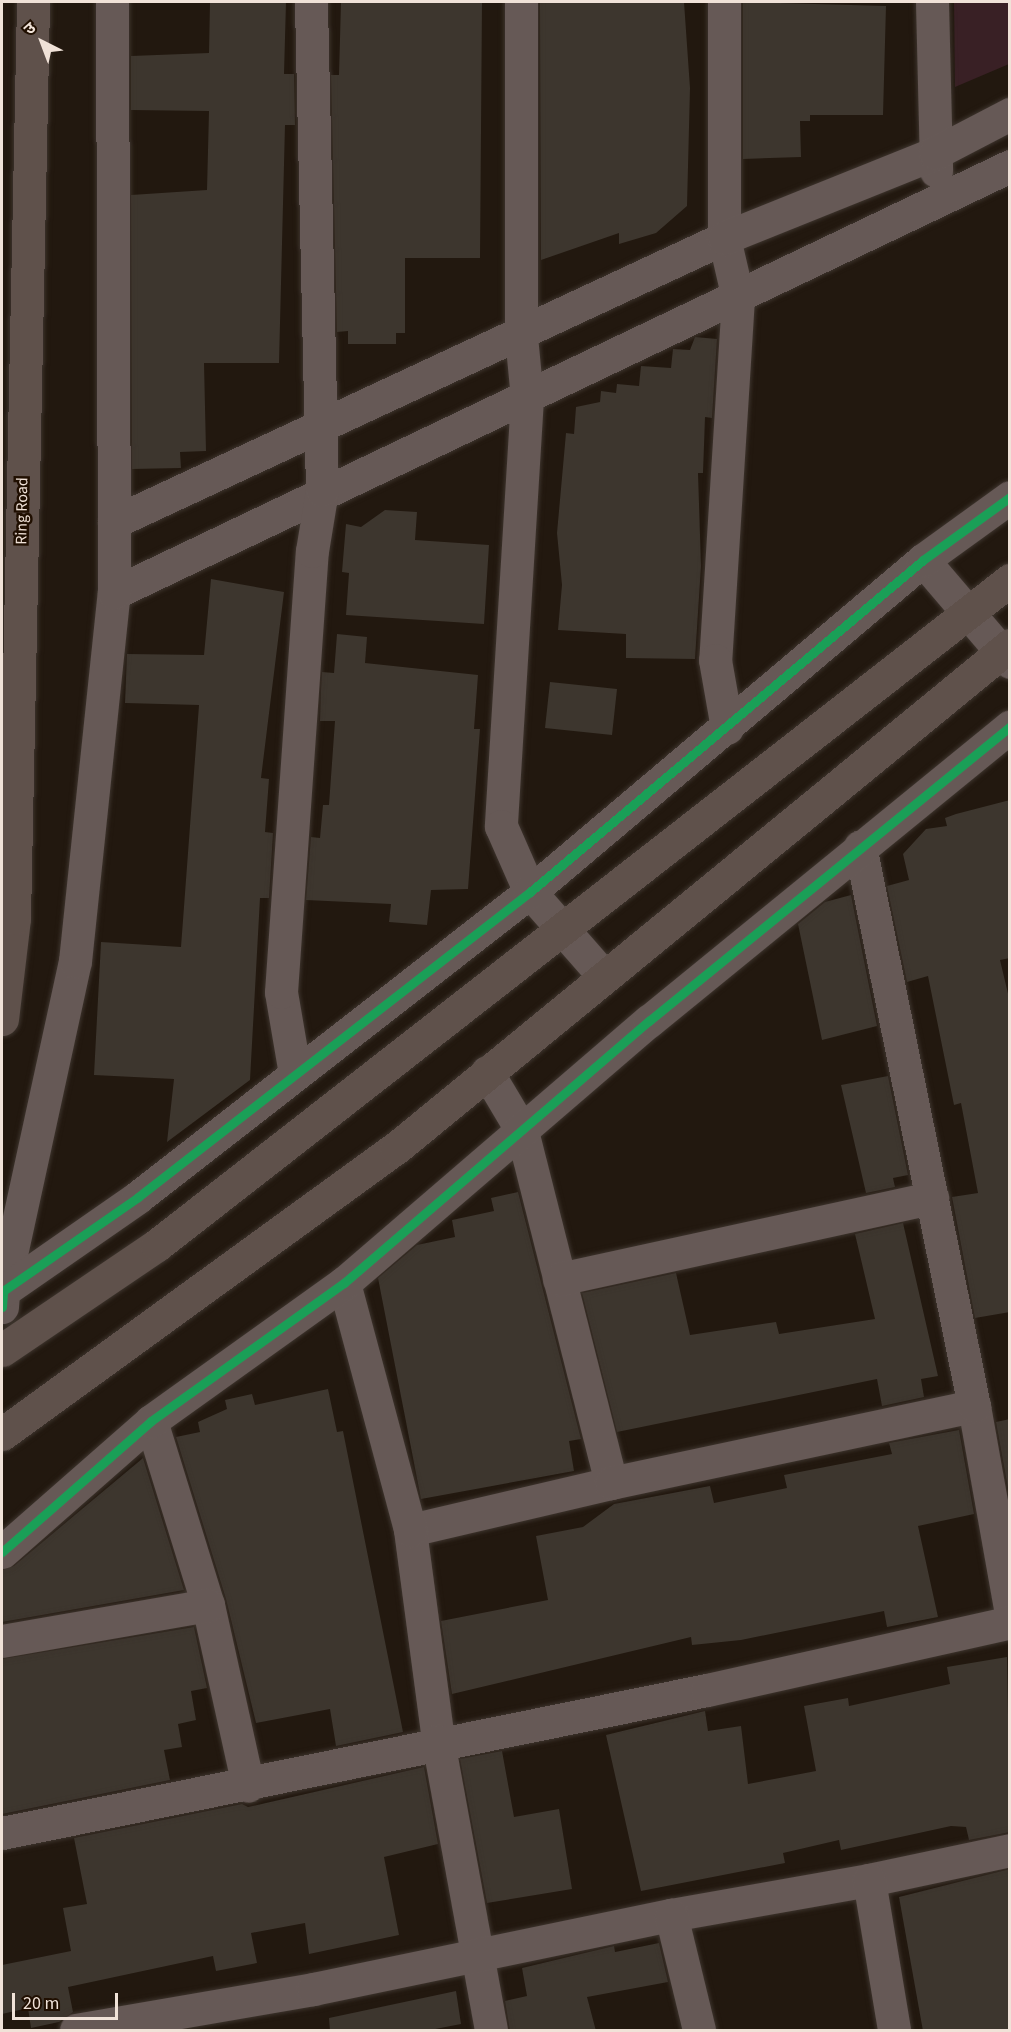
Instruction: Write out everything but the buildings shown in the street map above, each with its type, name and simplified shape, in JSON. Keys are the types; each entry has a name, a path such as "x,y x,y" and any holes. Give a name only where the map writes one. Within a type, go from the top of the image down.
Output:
{"main road":[{"name":"Ring Road","path":"2,1019 14,918 33,2"},
{"path":"2,1350 157,1245 1010,580"},
{"path":"2,1434 396,1148 602,974 816,807 1007,653"}],"street":[{"path":"2,1299 75,961 114,593 112,2"},
{"path":"295,1074 281,992 312,551 322,490 311,2"},
{"path":"521,2 521,336 527,398 499,792 501,826 531,892 560,930 602,974"},
{"path":"724,2 724,237 738,298 715,660 727,728"},
{"path":"932,2 938,200"},
{"path":"114,522 521,336 724,237 935,153 1010,114"},
{"path":"114,593 322,490 527,398 1010,166"},
{"path":"2,1299 138,1197 531,892 923,560 1010,497"},
{"path":"923,560 969,614 1007,653"},
{"path":"2,1552 151,1421 344,1283 860,846 1010,727"},
{"path":"860,846 974,1406 1010,1609"},
{"path":"487,1072 522,1131 611,1483"},
{"path":"559,1279 932,1198"},
{"path":"344,1283 410,1530 438,1741 475,1956 491,2031"},
{"path":"410,1530 611,1483 974,1406"},
{"path":"151,1421 208,1605 248,1786"},
{"path":"2,1641 208,1605"},
{"path":"2,1833 248,1786 438,1741 707,1690 1010,1622"},
{"path":"76,2031 475,1956 670,1915 869,1880 1010,1850"},
{"path":"869,1880 894,2031"},
{"path":"670,1915 699,2031"}],"shaded area":[{"path":"954,2 1010,2 1009,64 955,87"}],"cycle path":[{"path":"2,1307 3,1291 138,1197 530,892 923,560 1010,497"},
{"path":"2,1552 151,1421 344,1283 649,1021 1010,727"}]}
